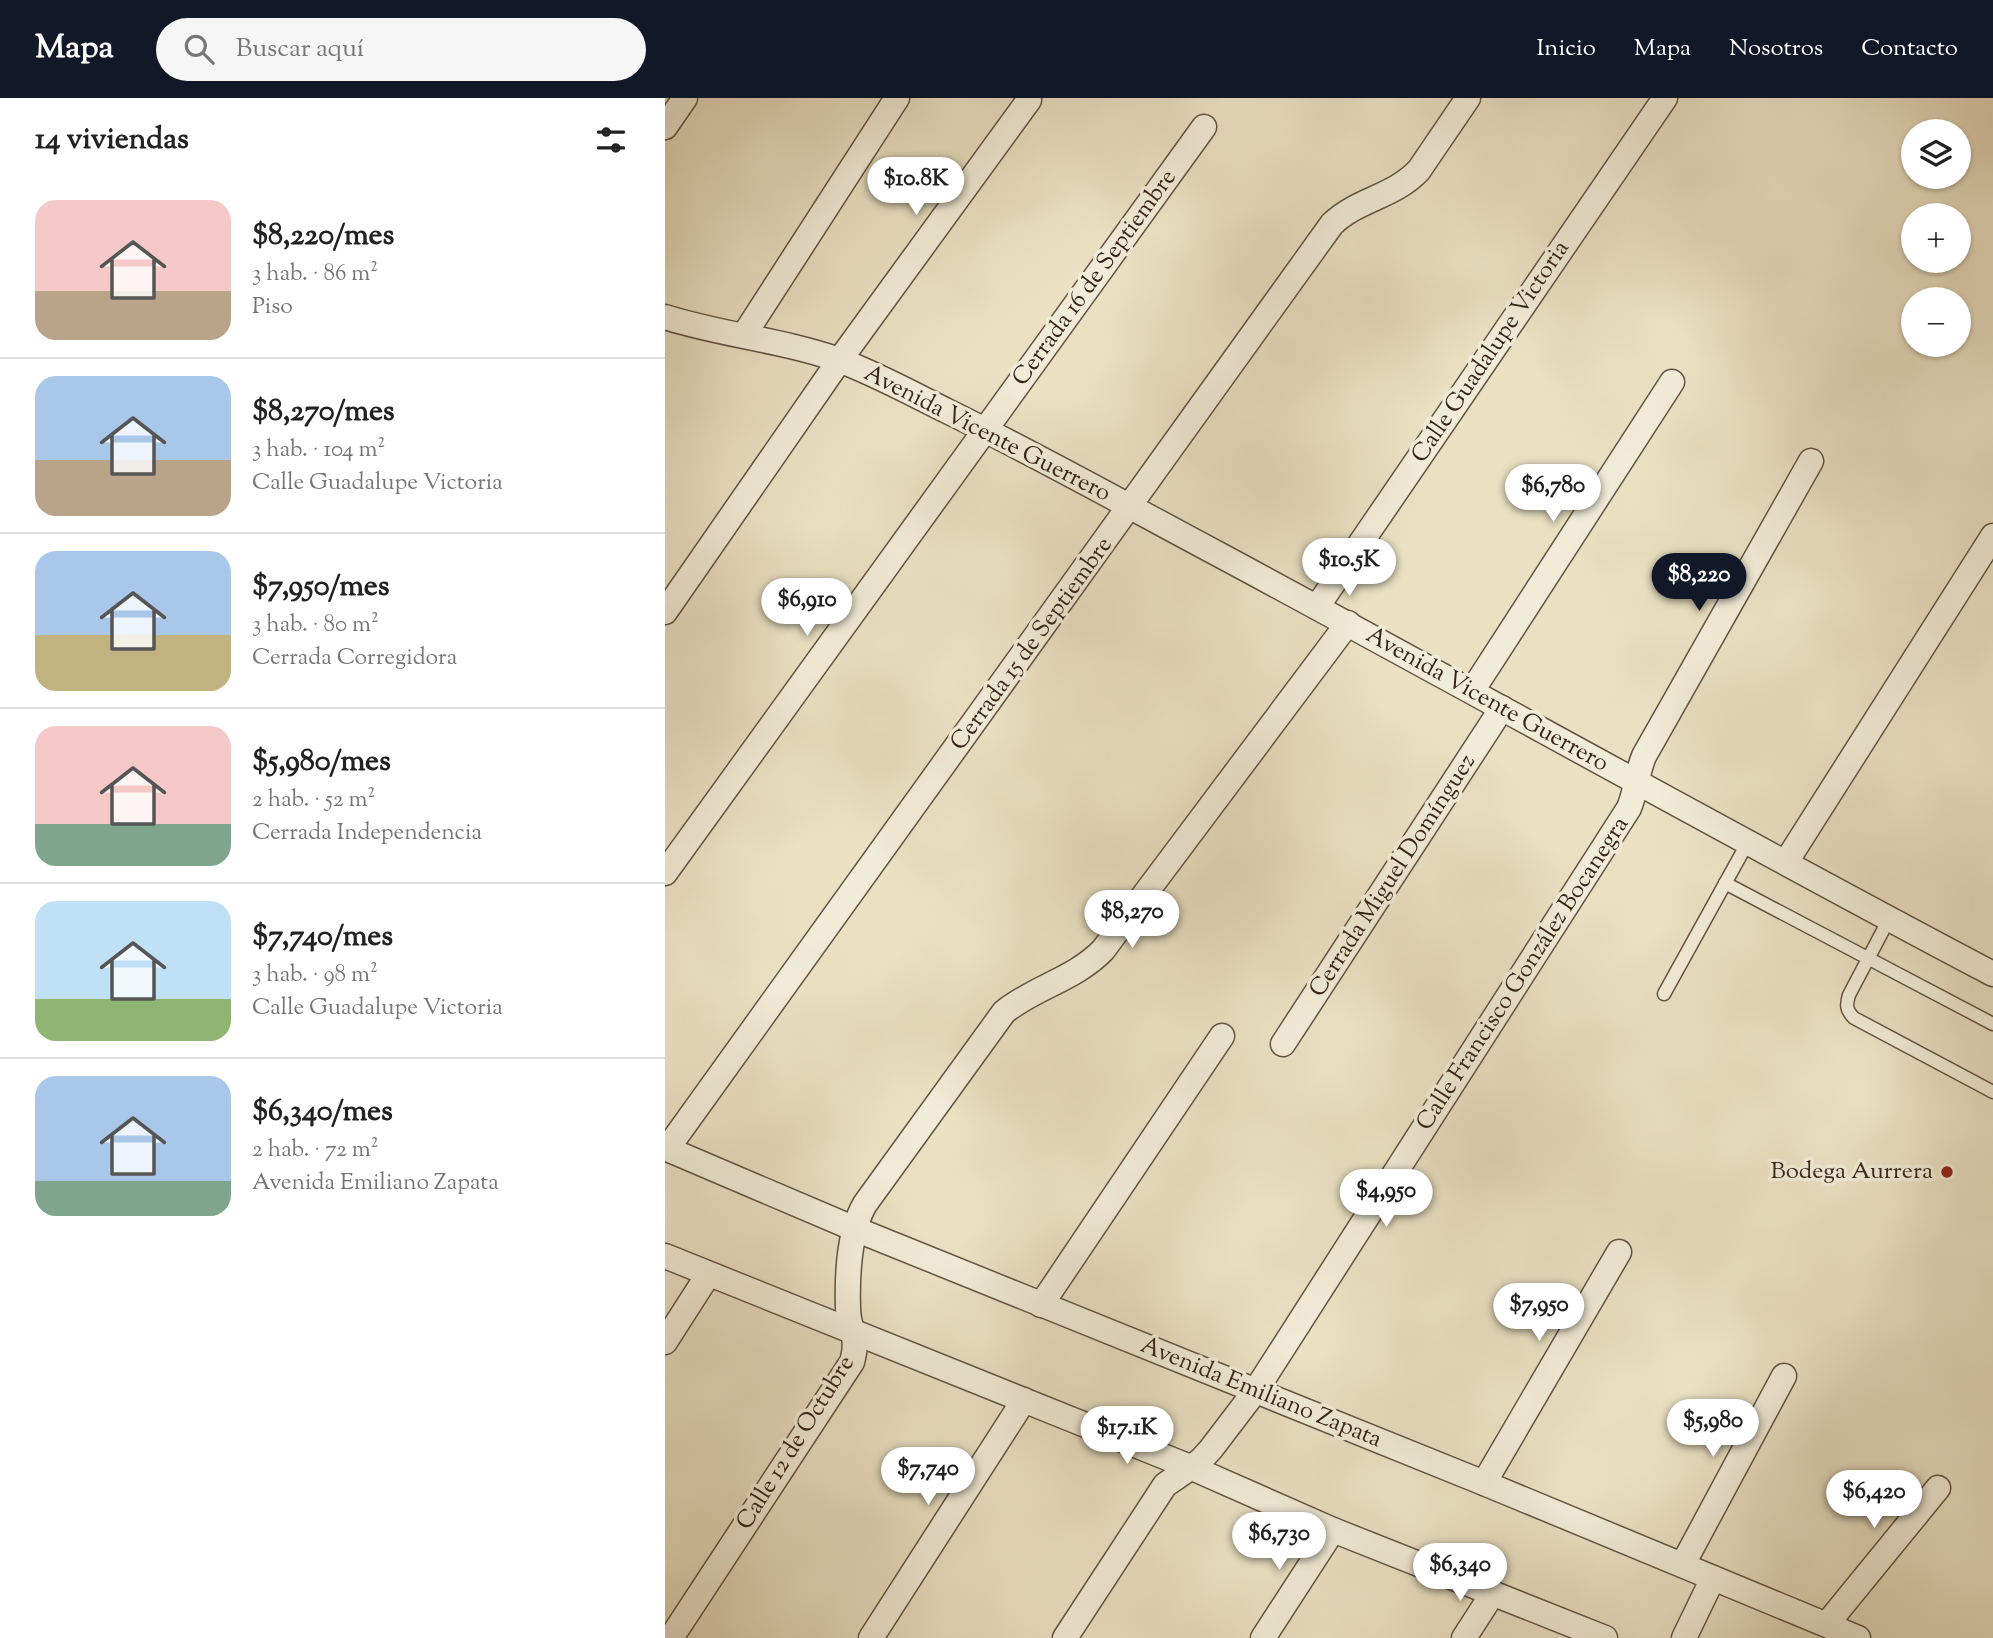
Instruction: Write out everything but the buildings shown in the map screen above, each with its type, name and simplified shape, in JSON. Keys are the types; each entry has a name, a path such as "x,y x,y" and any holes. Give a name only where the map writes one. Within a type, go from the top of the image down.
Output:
{"street":[{"path":"665,127 685,98"},
{"path":"744,334 897,98"},
{"name":"Cerrada 15 de Septiembre","path":"666,1149 1332,224 1352,209 1399,188 1410,180 1468,98"},
{"name":"Calle Guadalupe Victoria","path":"1317,607 1665,98"},
{"path":"665,612 839,361 1029,100"},
{"name":"Cerrada 16 de Septiembre","path":"665,873 1204,127"},
{"name":"Avenida Vicente Guerrero","path":"665,317 806,349 874,375 985,430 1349,624 1636,784 1993,974"},
{"path":"1472,691 1672,382"},
{"name":"Calle Francisco González Bocanegra","path":"1065,1638 1165,1485 1211,1448 1256,1390 1622,819 1635,795 1644,756 1811,461"},
{"path":"1786,862 1993,536"},
{"path":"855,1229 858,1215 865,1204 1004,1012 1017,1002 1077,972 1103,950 1349,624"},
{"name":"Cerrada Miguel Domínguez","path":"1283,1044 1502,708"},
{"path":"1041,1305 1222,1035"},
{"name":"Avenida Emiliano Zapata","path":"666,1149 855,1229 1683,1564 1858,1638"},
{"name":"Calle 12 de Octubre","path":"671,1638 852,1362 856,1347 855,1331 848,1309 855,1229"},
{"path":"1484,1483 1619,1252"},
{"path":"665,1256 1190,1467 1333,1530 1605,1638"},
{"path":"665,1342 708,1275"},
{"path":"1683,1564 1784,1376"},
{"path":"871,1638 1024,1400"},
{"path":"1827,1624 1938,1488"},
{"path":"1263,1638 1333,1530"},
{"path":"1683,1638 1713,1578"},
{"path":"1464,1638 1493,1593"}],"lane":[{"path":"1664,994 1748,842"},
{"path":"1725,884 1993,1024"},
{"path":"1889,919 1849,995 1847,1009 1850,1014 1993,1092"}],"place":[{"name":"Bodega Aurrera","path":"1947,1172"}]}
